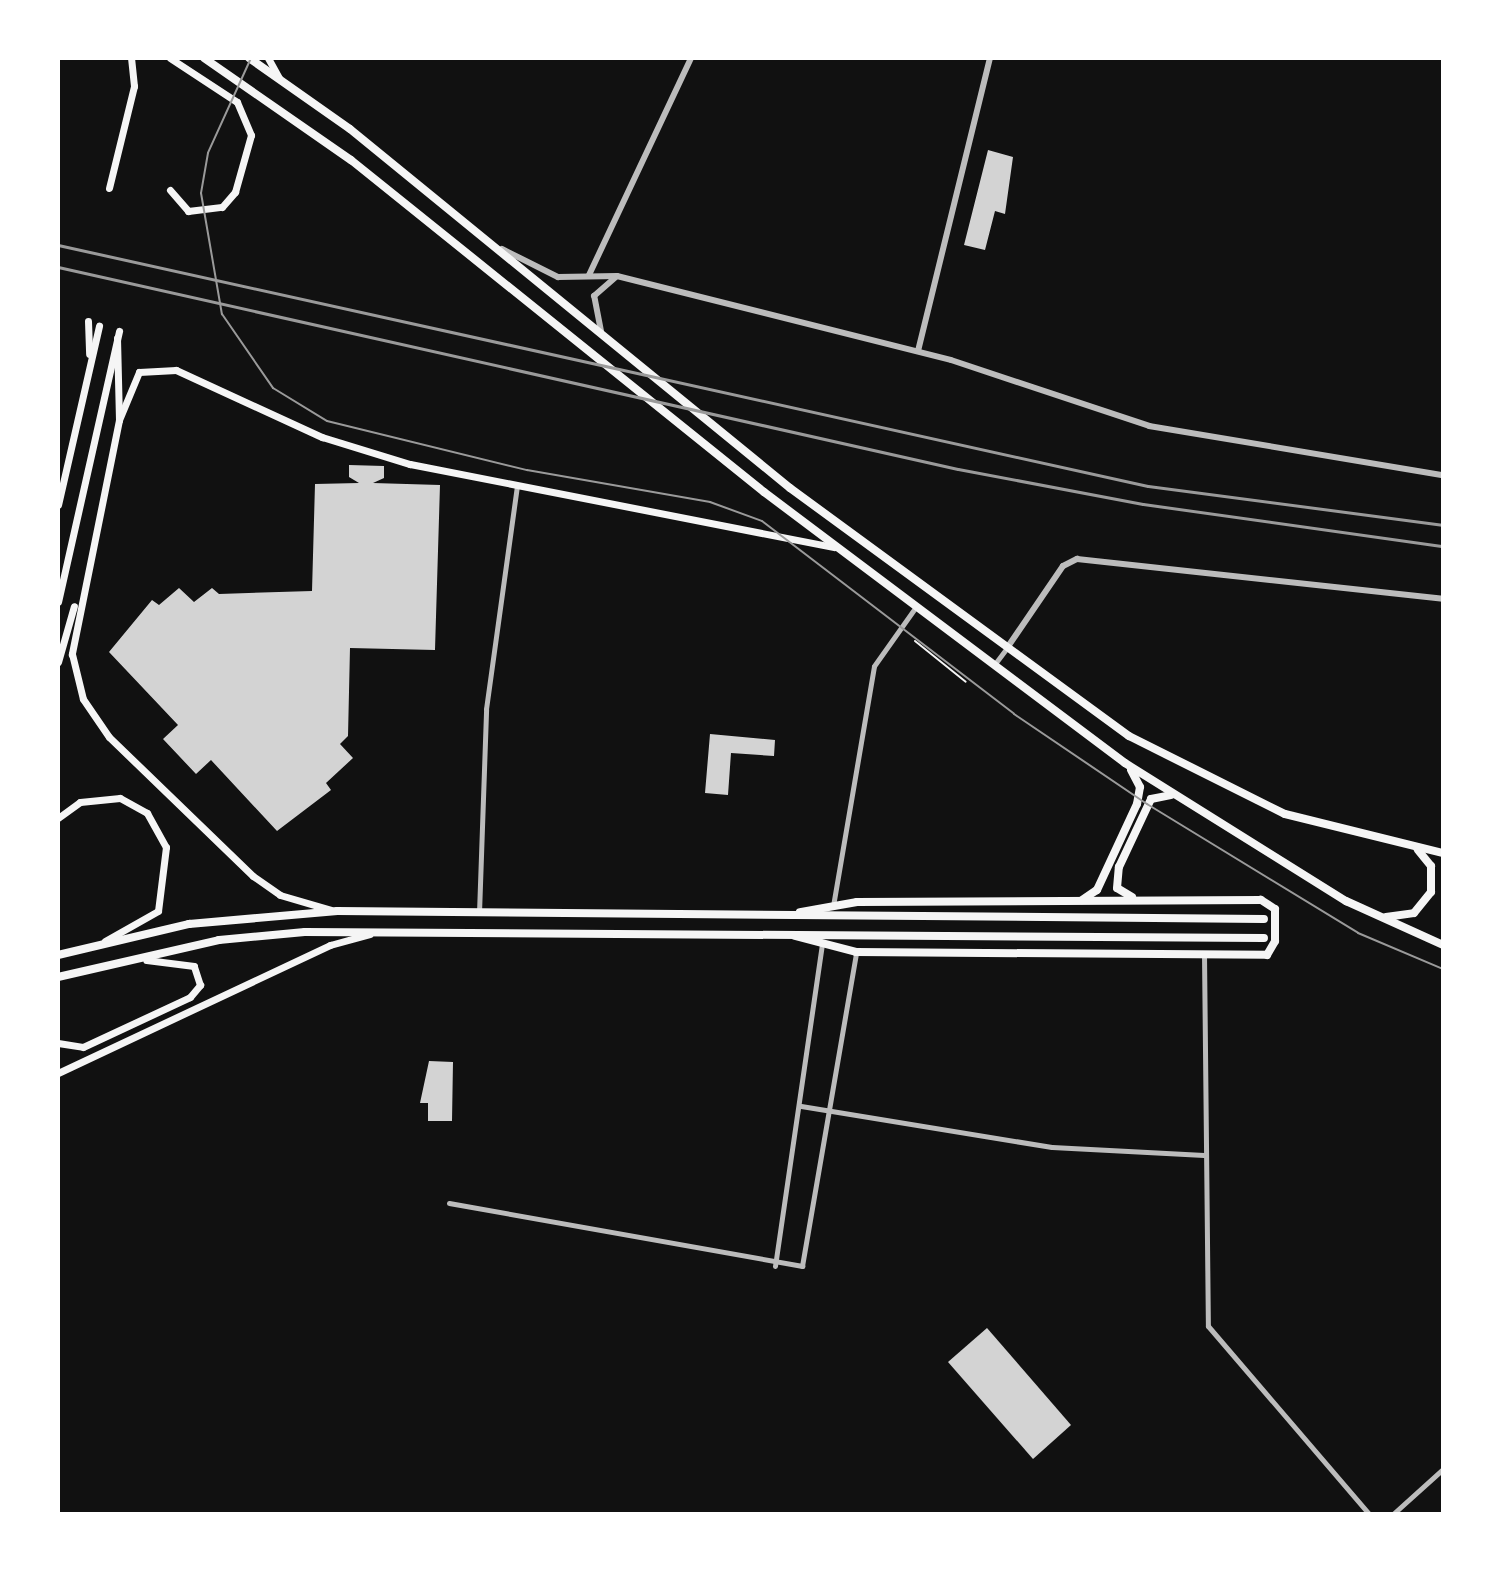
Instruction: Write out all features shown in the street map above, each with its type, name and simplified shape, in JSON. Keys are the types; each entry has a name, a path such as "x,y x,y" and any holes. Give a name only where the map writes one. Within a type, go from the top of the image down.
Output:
{"main road":[{"path":"109,188 134,86 131,58"},
{"path":"170,58 237,102 251,135 235,192 222,207 188,211 170,190"},
{"path":"204,58 351,160 834,547 1125,763 1382,917 1443,945"},
{"path":"249,58 280,79 478,236 790,488 1148,748 1229,791 1285,814 1443,853"},
{"path":"268,58 280,79"},
{"path":"88,321 89,366"},
{"path":"58,504 99,326"},
{"path":"58,602 118,335 119,420"},
{"path":"58,662 119,420 133,378 150,368 195,375 238,402 389,458 834,547"},
{"path":"85,564 72,654 90,712 253,876 280,895 337,911"},
{"path":"1074,902 1097,890 1137,804 1140,787 1125,763"},
{"path":"1140,900 1117,888 1119,867 1151,799 1179,797"},
{"path":"58,818 80,802 120,798 147,813 166,847 158,911 104,942"},
{"path":"1382,917 1414,913 1431,892 1431,866 1415,848"},
{"path":"777,916 833,907 1140,900 1271,902 1275,941 1267,955 856,952 783,933"},
{"path":"60,954 189,924 337,911 1264,919"},
{"path":"58,1073 330,945 377,932"},
{"path":"61,976 219,940 377,932 1264,938"},
{"path":"58,1043 83,1047 190,997 200,985 199,971 179,961 106,964"}],"street":[{"path":"589,275 691,58"},
{"path":"918,351 990,58"},
{"path":"478,236 558,277 617,276 918,351 1149,426 1443,475"},
{"path":"617,276 592,306 617,351"},
{"path":"479,914 486,709 518,482"},
{"path":"994,666 1063,566 1077,559 1443,599"},
{"path":"833,907 874,666 915,608"},
{"path":"775,1266 801,1106 822,944"},
{"path":"449,1203 796,1270 805,1260 856,952"},
{"path":"1204,953 1208,1326 1369,1514"},
{"path":"801,1106 1052,1147 1204,1155"},
{"path":"1393,1514 1443,1469"}],"path":[{"path":"915,641 966,682"}],"building":[{"path":"988,150 1013,157 1005,214 995,211 985,250 964,245"},
{"path":"349,465 384,466 384,478 373,483 440,485 435,650 350,648 348,736 340,744 353,758 326,783 331,790 277,831 211,760 196,774 163,739 178,725 109,652 152,600 159,605 179,588 194,602 212,588 219,594 312,591 315,484 359,483 349,477"},
{"path":"710,734 775,740 774,756 731,753 728,795 705,793"},
{"path":"429,1061 453,1062 452,1121 428,1121 428,1103 420,1103"},
{"path":"987,1328 1071,1425 1033,1459 948,1362"}],"tram line":[{"path":"251,58 208,153 201,193 222,314 273,388 327,421 527,470 710,502 762,521 1014,714 1147,804 1358,933 1443,969"}],"railway":[{"path":"58,245 1148,486 1443,525"},
{"path":"58,267 958,469 1143,504 1443,546"}]}
